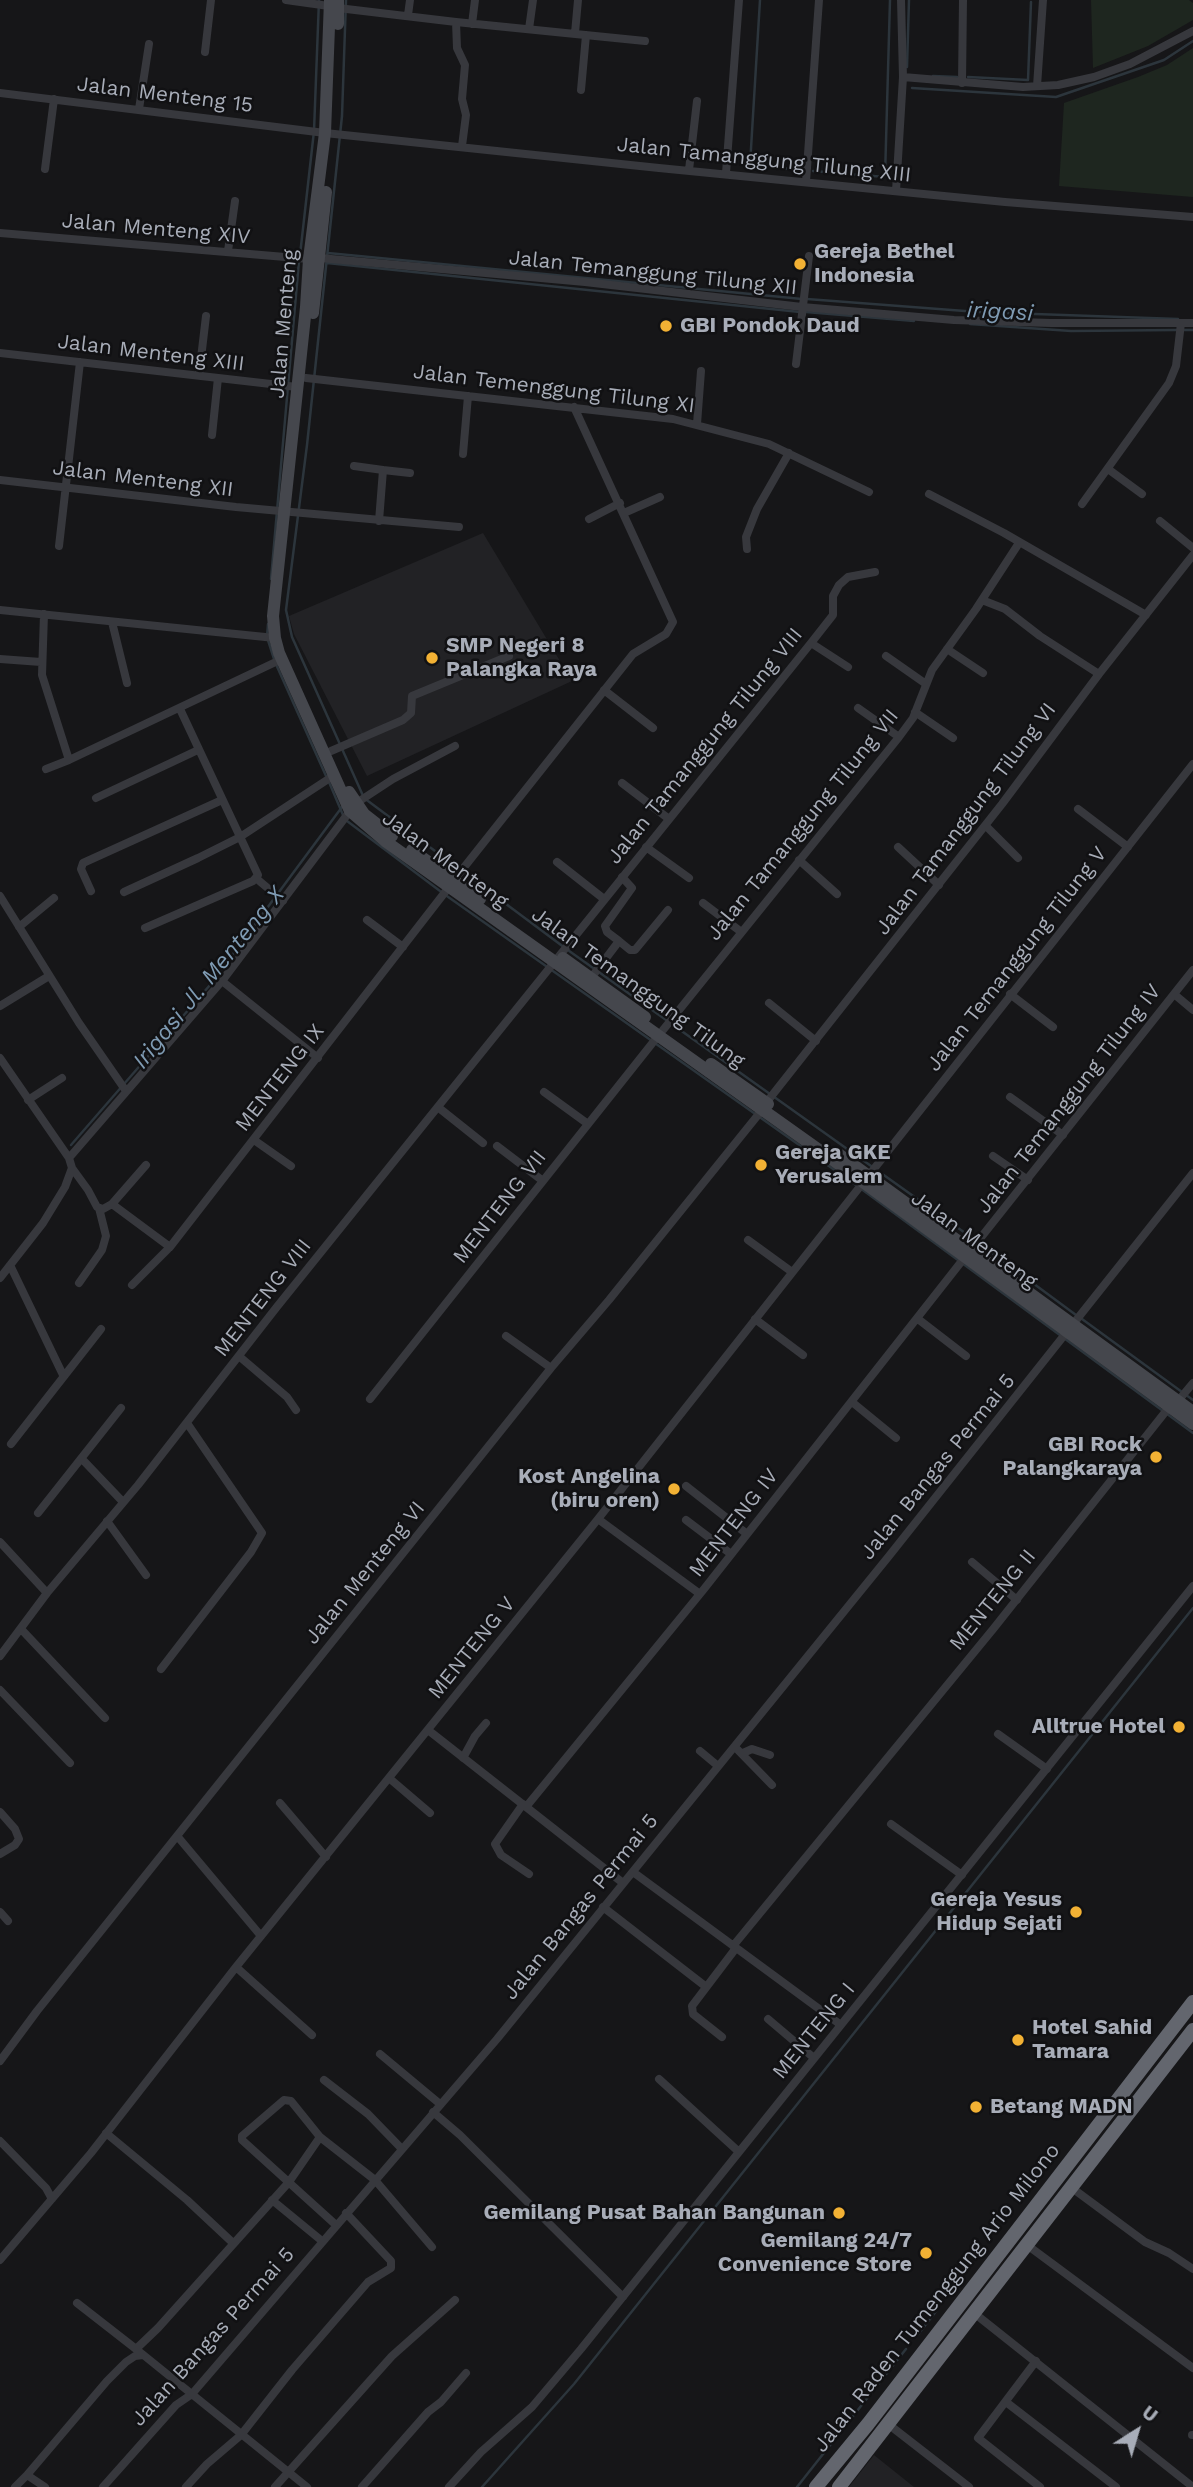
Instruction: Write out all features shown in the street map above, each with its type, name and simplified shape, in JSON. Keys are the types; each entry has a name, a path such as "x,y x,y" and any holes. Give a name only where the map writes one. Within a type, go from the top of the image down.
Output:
{"highway":[{"name":"Jalan Raden Tumenggung Ario Milono","path":"817,2487 1193,2002"},
{"name":"Jalan Raden Tumenggung Ario Milono","path":"839,2487 1193,2030"},
{"path":"846,2449 860,2459"}],"street":[{"path":"205,51 211,0"},
{"path":"286,0 334,3 472,24 645,41"},
{"path":"408,15 410,0"},
{"path":"472,24 475,0"},
{"path":"529,29 533,0"},
{"path":"575,33 578,0"},
{"path":"726,173 739,0"},
{"path":"807,182 819,0"},
{"path":"896,191 903,78 901,0"},
{"path":"962,83 963,0"},
{"path":"1037,86 1042,0"},
{"name":"Jalan Temanggung Tilung","path":"334,3 328,133 287,512 280,606 281,632 286,651 331,751 352,807 452,884 557,958 591,978 660,1033 1174,1403 1193,1412"},
{"path":"456,22 456,44 465,65 462,99 466,115 462,146"},
{"path":"903,78 1037,86 1068,83 1115,70 1151,55 1193,32"},
{"path":"581,90 586,35"},
{"path":"139,109 149,44"},
{"name":"Jalan Menteng 15","path":"0,93 328,133"},
{"path":"45,169 54,99"},
{"path":"689,170 697,101"},
{"name":"Jalan Tamanggung Tilung XIII","path":"328,133 1101,211 1193,217"},
{"path":"228,251 235,201"},
{"name":"Jalan Menteng XIV","path":"0,233 228,251 278,258 314,258"},
{"path":"796,364 809,256"},
{"name":"Jalan Temanggung Tilung XII","path":"314,258 585,282 802,307 954,320 1193,323"},
{"path":"199,375 206,316"},
{"path":"1082,504 1169,383 1175,366 1181,323"},
{"name":"Jalan Menteng XIII","path":"0,353 218,378 302,383"},
{"path":"59,546 80,362"},
{"path":"697,424 701,371"},
{"path":"212,435 218,378"},
{"name":"Jalan Temenggung Tilung XI","path":"302,383 468,396 666,418 749,437 789,453 869,492"},
{"path":"463,454 468,396"},
{"path":"574,407 624,513 660,497"},
{"path":"747,549 746,537 757,509 789,453"},
{"path":"354,466 410,473"},
{"path":"1108,469 1142,494"},
{"path":"379,521 383,470"},
{"name":"Jalan Menteng XII","path":"0,480 287,512 459,527"},
{"path":"929,494 1146,615"},
{"path":"589,519 620,503"},
{"name":"Jalan Menteng","path":"287,512 274,603 275,638 333,776 352,807"},
{"name":"MENTENG IX","path":"132,1285 170,1247 604,690 636,652 666,634 673,622 624,513"},
{"path":"1160,521 1193,548"},
{"name":"Jalan Tamanggung Tilung VII","path":"660,1033 900,737 915,712 932,670 1019,542"},
{"name":"Jalan Tamanggung Tilung VI","path":"764,1107 986,826 1099,674 1193,555"},
{"name":"Jalan Tamanggung Tilung VIII","path":"557,958 833,615 833,596 844,580 875,572"},
{"path":"982,600 1005,609 1040,636 1099,674"},
{"path":"0,610 275,638"},
{"path":"44,614 41,662 45,690 69,760"},
{"path":"112,622 127,683"},
{"path":"811,643 848,667"},
{"path":"947,649 984,673"},
{"path":"331,751 403,720 411,713 412,696 509,656"},
{"path":"886,656 926,684"},
{"path":"0,659 41,662"},
{"path":"46,769 180,709 282,659"},
{"path":"604,690 653,728"},
{"path":"858,708 900,737"},
{"path":"180,709 258,874 257,879"},
{"path":"915,712 953,738"},
{"path":"69,1158 222,981 352,807 393,779 455,746"},
{"path":"96,798 198,750"},
{"name":"Jalan Temanggung Tilung V","path":"866,1179 1193,764"},
{"path":"124,892 240,836 333,776"},
{"path":"622,783 668,819"},
{"path":"91,891 80,869 83,863 222,800"},
{"path":"1078,809 1128,847"},
{"path":"986,826 1018,858"},
{"path":"646,847 689,878"},
{"path":"898,847 939,885"},
{"path":"799,860 837,894"},
{"path":"557,862 604,899"},
{"path":"622,877 632,888 605,926 607,932 630,950 635,950 668,910"},
{"path":"257,879 283,901"},
{"path":"145,928 257,879"},
{"path":"0,896 49,976 126,1091"},
{"path":"19,927 54,898"},
{"path":"703,903 740,931"},
{"path":"367,920 403,947"},
{"path":"591,978 619,941"},
{"path":"557,958 660,1033"},
{"name":"MENTENG VIII","path":"0,1656 47,1593 187,1423 557,958"},
{"name":"Jalan Temanggung Tilung IV","path":"968,1254 1193,970"},
{"path":"0,1006 49,976"},
{"path":"222,981 318,1058"},
{"path":"1010,994 1053,1027"},
{"path":"1174,995 1193,1010"},
{"path":"769,1003 816,1041"},
{"name":"MENTENG VII","path":"370,1399 660,1033"},
{"path":"1,1061 69,1158 72,1168 99,1208 106,1236 102,1250 79,1283"},
{"path":"28,1100 62,1078"},
{"path":"544,1092 588,1124"},
{"path":"1010,1097 1063,1135"},
{"name":"Jalan Menteng VI","path":"0,2061 37,2011 551,1368 764,1107"},
{"path":"439,1108 484,1143"},
{"path":"254,1140 291,1166"},
{"path":"497,1146 543,1181"},
{"path":"993,1156 1028,1180"},
{"path":"99,1208 112,1204 146,1165"},
{"path":"0,1278 43,1223 65,1187 72,1168"},
{"name":"Jalan Bangas Permai 5","path":"103,2487 176,2404 192,2394 497,2039 718,1766 739,1750 1193,1173"},
{"name":"MENTENG V","path":"0,2260 106,2133 236,1967 598,1519 866,1179"},
{"path":"112,1204 170,1247"},
{"path":"748,1240 792,1272"},
{"name":"MENTENG IV","path":"529,1874 501,1855 495,1844 524,1805 700,1594 968,1254"},
{"path":"10,1265 63,1375"},
{"path":"755,1319 803,1355"},
{"path":"918,1319 966,1356"},
{"path":"11,1444 101,1329"},
{"path":"506,1336 551,1368"},
{"path":"240,1357 287,1397 296,1410"},
{"name":"MENTENG II","path":"705,1986 841,1814 1193,1383"},
{"path":"852,1402 896,1438"},
{"path":"1174,1403 1193,1424"},
{"path":"38,1513 121,1408"},
{"path":"161,1670 261,1538 262,1533 187,1423"},
{"path":"82,1459 123,1502"},
{"path":"686,1486 747,1534"},
{"path":"598,1519 700,1594"},
{"path":"686,1520 730,1554"},
{"path":"107,1521 146,1575"},
{"path":"0,1542 47,1593"},
{"path":"972,1563 1017,1600"},
{"name":"MENTENG I","path":"449,2487 481,2452 531,2407 623,2297 1193,1586"},
{"path":"21,1629 105,1718"},
{"path":"0,1690 70,1763"},
{"path":"463,1758 486,1723"},
{"path":"428,1731 624,1883"},
{"path":"998,1734 1047,1769"},
{"path":"739,1750 752,1749 769,1755"},
{"path":"739,1750 772,1785"},
{"path":"700,1751 718,1766"},
{"path":"389,1778 430,1813"},
{"path":"280,1803 326,1857"},
{"path":"0,1812 15,1829 19,1839 15,1845 0,1854"},
{"path":"891,1824 962,1875"},
{"path":"178,1837 261,1936"},
{"path":"633,1872 841,2025"},
{"path":"603,1907 705,1986 691,2010 722,2037"},
{"path":"0,1912 8,1921"},
{"path":"236,1967 312,2035"},
{"path":"768,2019 814,2058"},
{"path":"380,2054 440,2104"},
{"path":"659,2079 739,2152"},
{"path":"324,2080 368,2114 401,2148"},
{"path":"336,2225 244,2143 242,2136 286,2099 291,2101 320,2137 375,2180 432,2247"},
{"path":"433,2112 460,2135 623,2297"},
{"path":"106,2133 187,2200 233,2243"},
{"path":"15,2487 107,2381 139,2352 289,2182 320,2137"},
{"path":"0,2141 46,2188 52,2199"},
{"path":"1072,2188 1145,2242 1169,2253 1193,2269"},
{"path":"272,2200 322,2241"},
{"path":"186,2487 206,2464 241,2435 292,2370 368,2282 392,2266 391,2261 346,2214"},
{"path":"1027,2245 1193,2368"},
{"path":"275,2487 392,2356 455,2300"},
{"path":"77,2303 307,2487"},
{"path":"974,2313 1186,2485"},
{"path":"1036,2361 978,2438 1040,2487"},
{"path":"362,2487 466,2373"},
{"path":"1006,2402 1116,2487"},
{"path":"888,2424 969,2487"},
{"path":"27,2474 45,2487"}],"shaded area":[{"path":"1091,0 1189,0 1193,3 1193,20 1148,46 1093,68"},
{"path":"1193,48 1193,197 1059,186 1064,103 1167,65"},
{"name":"SMP Negeri 8 Palangka Raya","path":"483,533 572,681 367,776 294,634 289,616"},
{"path":"874,2455 914,2487 849,2487"}],"waterway":[{"path":"300,255 314,131 319,0"},
{"path":"346,0 342,116 307,445 286,610 292,637 364,798 565,948 975,1240"},
{"path":"760,0 750,165 802,170"},
{"path":"813,171 885,177 890,0"},
{"path":"907,67 909,0"},
{"path":"968,77 1028,80 1031,2"},
{"path":"912,88 1056,97 1164,60 1193,41"},
{"path":"933,76 957,77"},
{"path":"328,253 802,299"},
{"path":"271,579 299,261"},
{"path":"327,263 800,312"},
{"name":"irigasi","path":"807,299 978,312 1178,319"},
{"name":"irigasi","path":"806,312 914,321"},
{"name":"irigasi","path":"970,324 1071,331 1176,330"},
{"name":"irigasi","path":"1184,330 1193,330"},
{"path":"268,624 267,637 275,662 326,776"},
{"path":"329,782 343,815"},
{"name":"Irigasi Jl. Menteng X","path":"71,1145 210,985 342,807"},
{"path":"347,821 444,894 860,1188 1193,1433"},
{"path":"980,1244 1076,1315"},
{"path":"1082,1319 1193,1400"},
{"path":"482,2487 574,2384 1193,1608"},
{"path":"916,2337 937,2310"},
{"path":"797,2487 906,2349"}],"place":[{"name":"Gereja Bethel Indonesia","path":"800,264"},
{"name":"GBI Pondok Daud","path":"666,326"},
{"name":"SMP Negeri 8 Palangka Raya","path":"432,658"},
{"name":"Gereja GKE Yerusalem","path":"761,1165"},
{"name":"GBI Rock Palangkaraya","path":"1156,1457"},
{"name":"Kost Angelina (biru oren)","path":"674,1489"},
{"name":"Alltrue Hotel","path":"1179,1727"},
{"name":"Gereja Yesus Hidup Sejati","path":"1076,1912"},
{"name":"Hotel Sahid Tamara","path":"1018,2040"},
{"name":"Betang MADN","path":"976,2107"},
{"name":"Gemilang Pusat Bahan Bangunan","path":"839,2213"},
{"name":"Gemilang 24/7 Convenience Store","path":"926,2253"}]}
